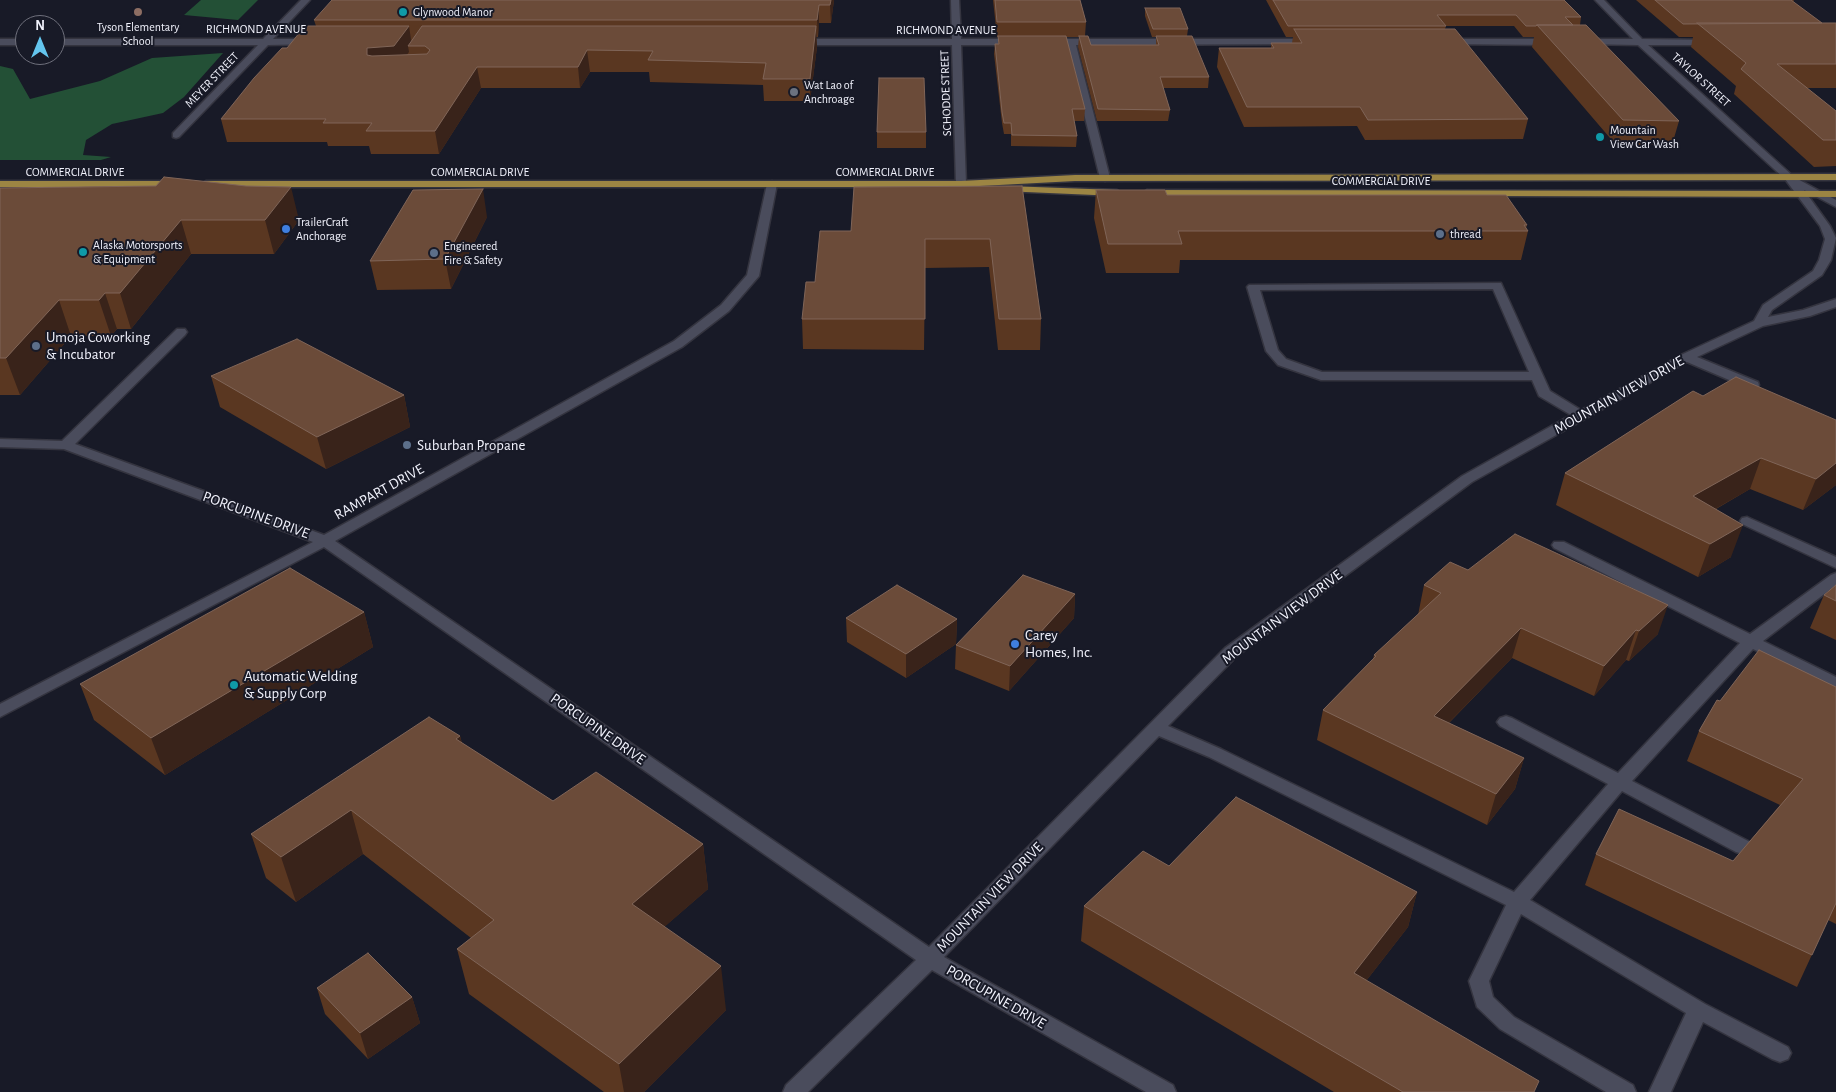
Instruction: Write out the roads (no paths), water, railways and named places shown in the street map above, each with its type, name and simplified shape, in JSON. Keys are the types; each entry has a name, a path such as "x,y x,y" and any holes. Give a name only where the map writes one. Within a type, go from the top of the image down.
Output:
{"main road":[{"path":"1789,177 1836,177"},
{"name":"COMMERCIAL DRIVE","path":"0,184 961,184 1105,178 1789,177"},
{"name":"COMMERCIAL DRIVE","path":"961,184 1033,191 1132,193 1802,193"},
{"path":"1802,193 1836,194"}],"street":[{"name":"MEYER STREET","path":"176,135 306,0"},
{"name":"SCHODDE STREET","path":"956,0 961,184"},
{"name":"TAYLOR STREET","path":"1599,0 1640,42 1789,177"},
{"path":"0,42 15,42"},
{"name":"RICHMOND AVENUE","path":"65,42 318,42"},
{"name":"RICHMOND AVENUE","path":"792,42 1022,42"},
{"path":"1042,42 1320,42"},
{"path":"1071,42 1105,178"},
{"path":"1440,42 1560,42"},
{"path":"1570,42 1722,42"},
{"path":"1759,324 1767,308 1818,272 1825,260 1831,238 1825,226 1789,177"},
{"path":"1789,177 1836,204"},
{"name":"RAMPART DRIVE","path":"0,711 326,541 678,344 725,308 753,276 772,184"},
{"path":"1536,376 1321,376 1282,362 1272,351 1253,287 1497,285 1544,393 1580,415"},
{"name":"MOUNTAIN VIEW DRIVE","path":"794,1092 930,959 1239,646 1467,479 1687,357 1759,324 1806,313 1836,303"},
{"path":"66,445 180,332"},
{"path":"1687,357 1763,390"},
{"name":"PORCUPINE DRIVE","path":"0,442 66,445 326,541 930,959 1165,1092"},
{"path":"1747,521 1836,563"},
{"path":"1558,545 1836,684"},
{"path":"1625,1092 1507,1023 1484,1002 1480,981 1517,902 1620,782 1750,642 1836,578"},
{"path":"1506,722 1743,847"},
{"path":"1156,728 1216,753 1517,902 1698,1010 1780,1053"},
{"path":"1660,1092 1698,1010"}],"place":[{"name":"Tyson Elementary School","path":"138,12"},
{"name":"Glynwood Manor","path":"403,12"},
{"name":"Wat Lao of Anchroage","path":"794,92"},
{"name":"Mountain View Car Wash","path":"1600,137"},
{"name":"TrailerCraft Anchorage","path":"286,229"},
{"name":"thread","path":"1440,234"},
{"name":"Alaska Motorsports & Equipment","path":"83,252"},
{"name":"Engineered Fire & Safety","path":"434,253"},
{"name":"Umoja Coworking & Incubator","path":"36,346"},
{"name":"Suburban Propane","path":"407,445"},
{"name":"Carey Homes, Inc.","path":"1015,644"},
{"name":"Automatic Welding & Supply Corp","path":"234,685"}]}
